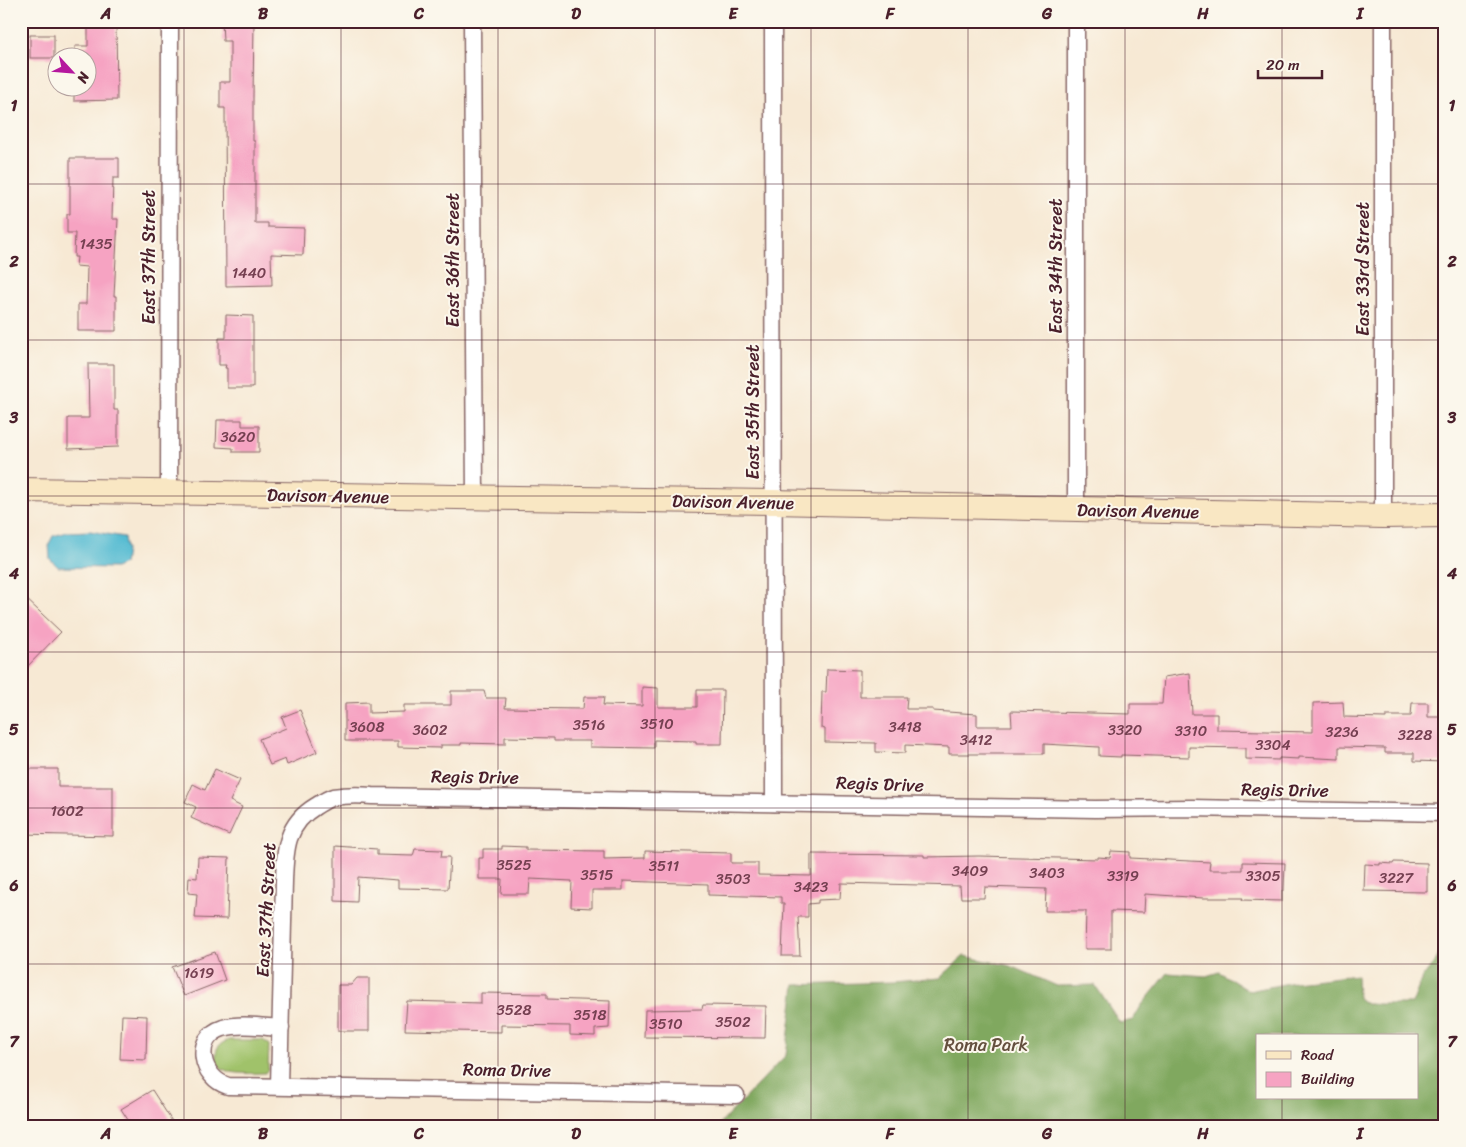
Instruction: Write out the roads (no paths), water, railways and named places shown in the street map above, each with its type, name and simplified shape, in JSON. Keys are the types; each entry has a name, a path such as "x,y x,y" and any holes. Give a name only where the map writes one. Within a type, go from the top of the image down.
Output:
{"street":[{"name":"East 37th Street","path":"169,493 170,21"},
{"name":"East 36th Street","path":"472,21 475,498"},
{"name":"East 35th Street","path":"773,21 774,803"},
{"name":"East 34th Street","path":"1076,21 1076,510"},
{"name":"East 33rd Street","path":"1383,21 1383,516"},
{"name":"Davison Avenue","path":"21,490 773,502 1383,516 1445,515"},
{"name":"Regis Drive","path":"317,805 332,797 348,795 1445,813"},
{"name":"East 37th Street","path":"279,1086 285,857 288,838 294,827 302,816 317,805"},
{"path":"279,1086 228,1086 222,1084 210,1074 205,1067 203,1059 206,1042 213,1034 222,1029 237,1027 281,1028"},
{"name":"Roma Drive","path":"279,1086 736,1095"}],"water":[{"path":"90,531 124,537 126,550 124,564 115,568 58,567 50,559 49,544 53,536 67,532"}],"park label":[{"name":"Roma Park","path":"986,1045"}]}
